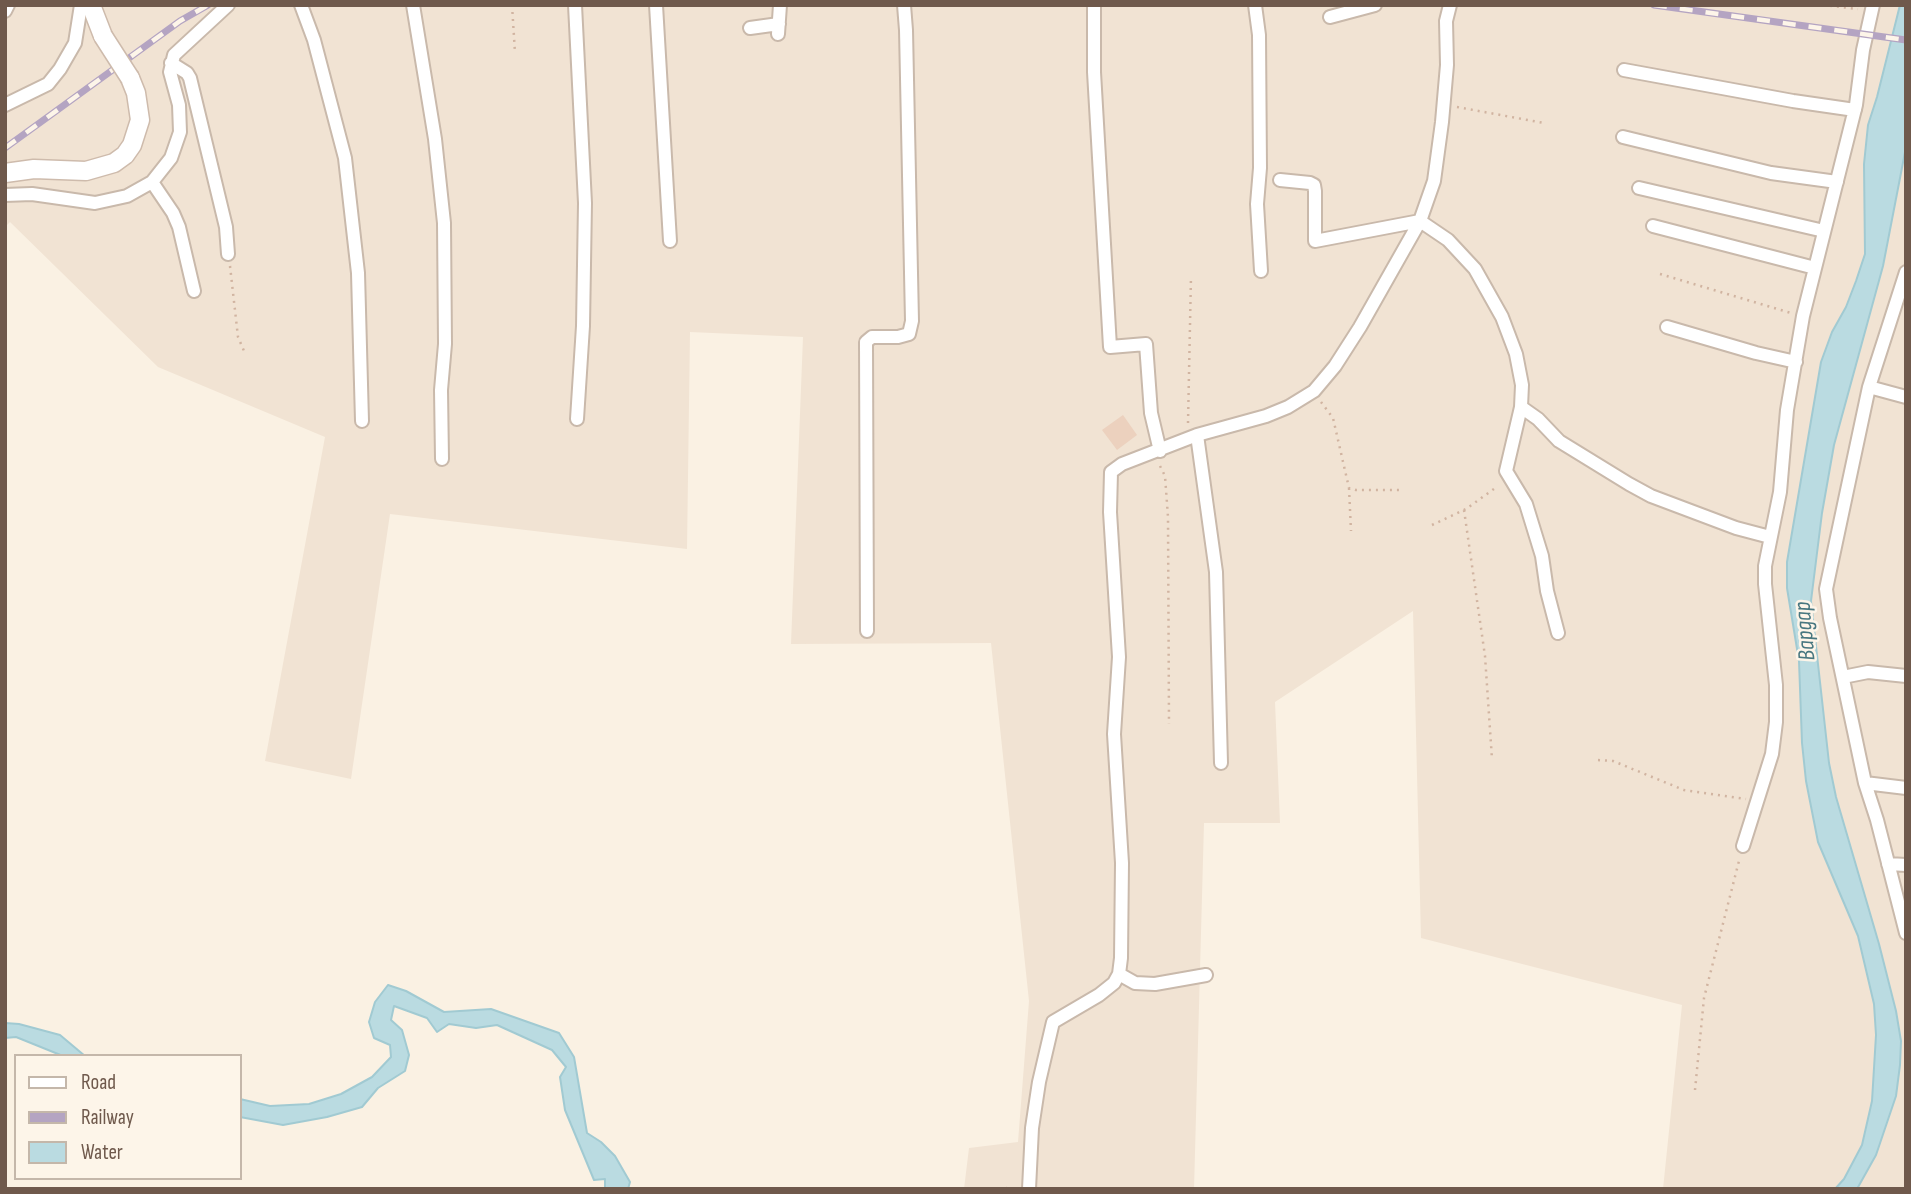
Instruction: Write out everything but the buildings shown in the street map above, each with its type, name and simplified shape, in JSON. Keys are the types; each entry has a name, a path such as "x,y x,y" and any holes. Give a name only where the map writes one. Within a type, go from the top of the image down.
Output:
{"main road":[{"path":"5,173 34,169 86,171 114,163 125,155 132,145 140,120 136,93 130,78 103,36 91,5"}],"street":[{"path":"5,11 8,5"},
{"path":"5,105 48,84 60,69 75,43 81,5"},
{"path":"5,195 32,194 95,203 127,196 152,182 171,158 180,132 179,104 170,72 171,63 183,44 228,5"},
{"path":"301,5 314,40 345,158 358,273 362,421"},
{"path":"413,5 435,139 444,223 442,459"},
{"path":"575,5 584,203 583,326 577,419"},
{"path":"656,5 670,241"},
{"path":"750,28 778,29 780,5"},
{"path":"867,631 866,342 872,337 898,337 909,334 912,321 904,5"},
{"path":"1094,5 1094,85 1110,347 1146,344 1156,452"},
{"path":"1255,5 1259,35 1260,168 1257,204 1261,271"},
{"path":"1331,17 1375,5"},
{"path":"1029,1189 1036,1105 1053,1022 1099,995 1114,983 1119,974 1122,863 1114,734 1119,657 1111,472 1122,464 1192,438 1288,407 1314,391 1335,366 1420,221 1434,181 1444,105 1446,21 1450,5"},
{"path":"1743,846 1772,754 1776,722 1776,685 1765,584 1770,537 1780,492 1787,410 1803,316 1855,110 1863,50 1873,7"},
{"path":"171,63 190,78 226,227 228,254"},
{"path":"1624,70 1855,110"},
{"path":"1623,137 1771,173 1837,182"},
{"path":"1280,180 1314,185 1315,241 1420,221 1448,240 1475,268 1502,317 1516,354 1522,385 1521,407 1506,471 1526,504 1542,556 1547,591 1558,633"},
{"path":"152,182 179,227 194,291"},
{"path":"1639,188 1824,231"},
{"path":"1653,226 1815,268"},
{"path":"1906,272 1869,387 1826,589 1865,783 1906,933"},
{"path":"1667,327 1796,362"},
{"path":"1869,387 1906,397"},
{"path":"1521,407 1538,419 1559,441 1629,484 1736,528 1770,537"},
{"path":"1192,438 1216,572 1221,763"},
{"path":"1843,677 1868,673 1906,676"},
{"path":"1865,783 1906,788"},
{"path":"1888,863 1906,865"},
{"path":"1119,974 1135,983 1155,984 1206,975"}],"path":[{"path":"512,5 515,53"},
{"path":"1823,5 1873,7"},
{"path":"1444,105 1544,122"},
{"path":"228,254 238,337 244,351"},
{"path":"1660,274 1803,316"},
{"path":"1191,276 1192,438"},
{"path":"1314,391 1333,418 1349,488 1351,531"},
{"path":"1156,452 1165,476 1168,517 1169,723"},
{"path":"1432,525 1464,510 1508,478"},
{"path":"1349,488 1404,490"},
{"path":"1464,510 1485,656 1492,759"},
{"path":"1598,760 1613,761 1684,790 1756,800"},
{"path":"1695,1090 1704,998 1743,846"}],"shaded area":[{"path":"5,5 1906,5 1906,1189 1663,1189 1682,1005 1421,938 1413,611 1275,702 1280,823 1204,823 1194,1189 964,1189 969,1148 1018,1142 1029,1001 991,643 791,644 803,337 690,332 687,549 390,514 351,779 265,761 325,437 158,367 10,222 5,227"}],"water":[{"name":"Вардар","path":"1900,5 1906,5 1906,147 1883,266 1834,445 1811,601 1829,763 1836,797 1896,1011 1901,1041 1900,1065 1896,1096 1876,1155 1857,1189 1835,1189 1844,1179 1862,1145 1872,1101 1876,1035 1874,1004 1858,936 1818,842 1806,781 1799,661 1787,588 1787,562 1821,362 1832,332 1846,307 1865,254 1864,164 1868,125"},
{"path":"388,985 406,991 444,1012 491,1009 559,1033 574,1057 587,1133 615,1156 630,1182 628,1189 605,1189 605,1179 594,1180 565,1110 560,1077 566,1067 552,1050 497,1025 476,1028 449,1024 437,1032 427,1018 394,1006 391,1020 402,1030 409,1055 405,1071 378,1088 362,1107 283,1125 242,1117 242,1099 270,1106 309,1104 341,1094 372,1077 391,1057 390,1045 374,1038 369,1022 375,1002"},
{"path":"5,1023 19,1024 60,1035 83,1054 58,1054 16,1037 5,1038"}],"railway":[{"path":"5,148 180,21 208,5"},
{"path":"1654,5 1906,40"}]}
